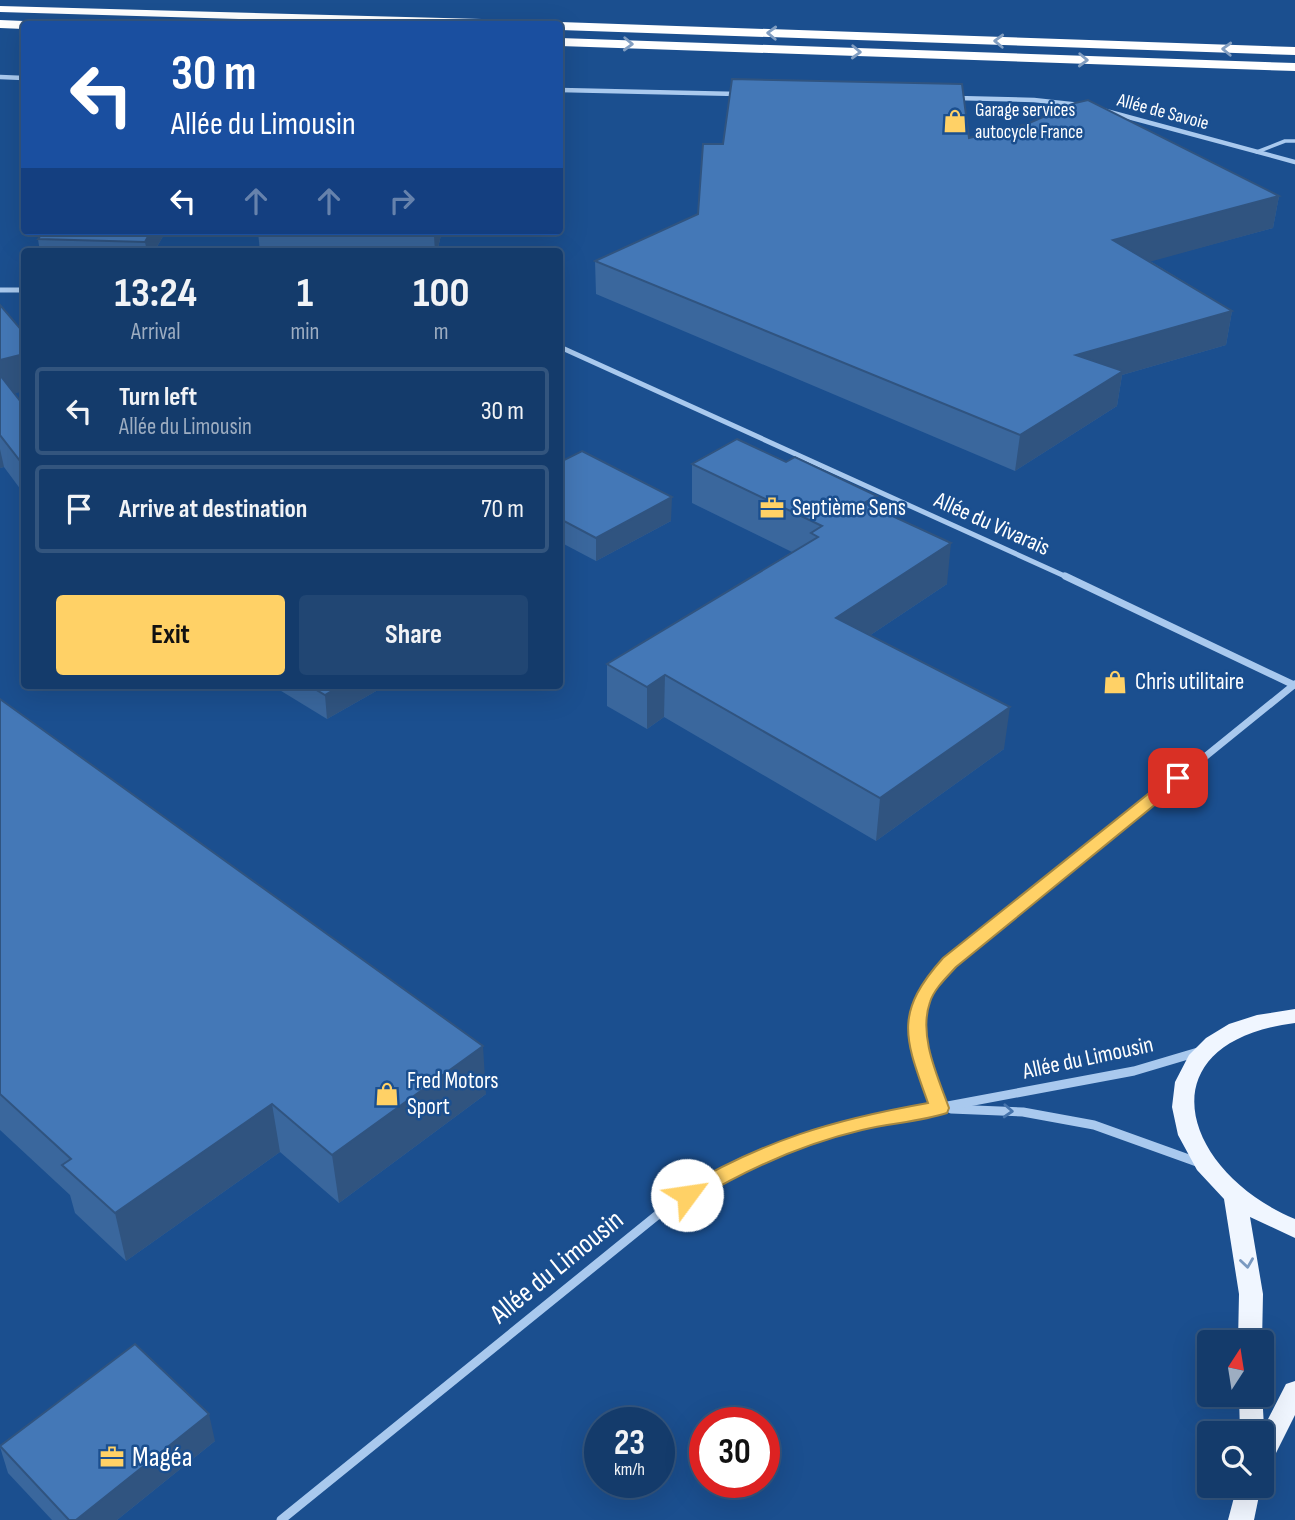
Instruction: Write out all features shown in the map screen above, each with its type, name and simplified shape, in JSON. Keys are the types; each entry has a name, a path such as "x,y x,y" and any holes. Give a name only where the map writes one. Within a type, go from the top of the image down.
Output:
{"highway":[{"path":"0,9 413,21"},
{"path":"0,24 21,25"},
{"path":"563,26 1295,51"},
{"path":"563,42 1295,67"}],"main road":[{"path":"1295,1000 1286,1016 1248,1023 1222,1035 1202,1051 1187,1075 1181,1103 1188,1134 1205,1164 1235,1196 1272,1220 1295,1229"},
{"path":"1235,1196 1251,1294 1250,1330"},
{"path":"1274,1432 1295,1391"},
{"path":"1241,1520 1246,1498"}],"street":[{"path":"0,77 21,78"},
{"path":"563,90 741,94"},
{"name":"Allée de Savoie","path":"950,98 1034,100 1086,106"},
{"name":"Allée de Savoie","path":"1099,109 1295,162"},
{"path":"0,290 21,290"},
{"name":"Allée du Vivarais","path":"563,348 1142,611 1294,685"},
{"path":"940,1108 922,1059 917,1025 920,1001 933,981 950,962 1294,685"},
{"name":"Allée du Limousin","path":"281,1520 666,1208 729,1170 796,1141 862,1122 1134,1071 1202,1051"},
{"name":"Allée du Limousin","path":"940,1108 1023,1112 1094,1125 1205,1164"}],"lane":[{"path":"1257,152 1285,141 1295,141"}],"building":[{"path":"732,79 962,84 969,138 1027,124 1088,100 1279,196 1113,240 1232,311 1076,355 1123,371 1020,435 595,261 698,214 703,144 723,144"},
{"path":"41,235 149,235 145,242 38,239"},
{"path":"0,305 21,330 21,355 0,360"},
{"path":"0,375 21,402 21,462 0,435"},
{"path":"737,439 786,462 795,457 877,496 864,503 951,543 836,618 1010,707 880,798 665,675 647,687 607,664 818,537 811,533 822,526 692,464"},
{"path":"582,451 672,497 596,538 563,521 563,460"},
{"path":"315,689 335,689 325,695"},
{"path":"0,699 483,1046 332,1155 272,1104 115,1213 62,1165 71,1159 0,1094"},
{"name":"Magéa","path":"135,1344 209,1414 76,1520 69,1520 0,1446"}],"place":[{"name":"Garage services autocycle France","path":"955,121"},
{"name":"Septième Sens","path":"772,508"},
{"name":"Chris utilitaire","path":"1115,682"},
{"name":"Fred Motors Sport","path":"387,1094"},
{"name":"Magéa","path":"112,1457"}],"route":[{"path":"687,1195 729,1170 796,1141 862,1122 940,1108 922,1059 917,1025 920,1001 933,981 950,962 1178,778"}]}
